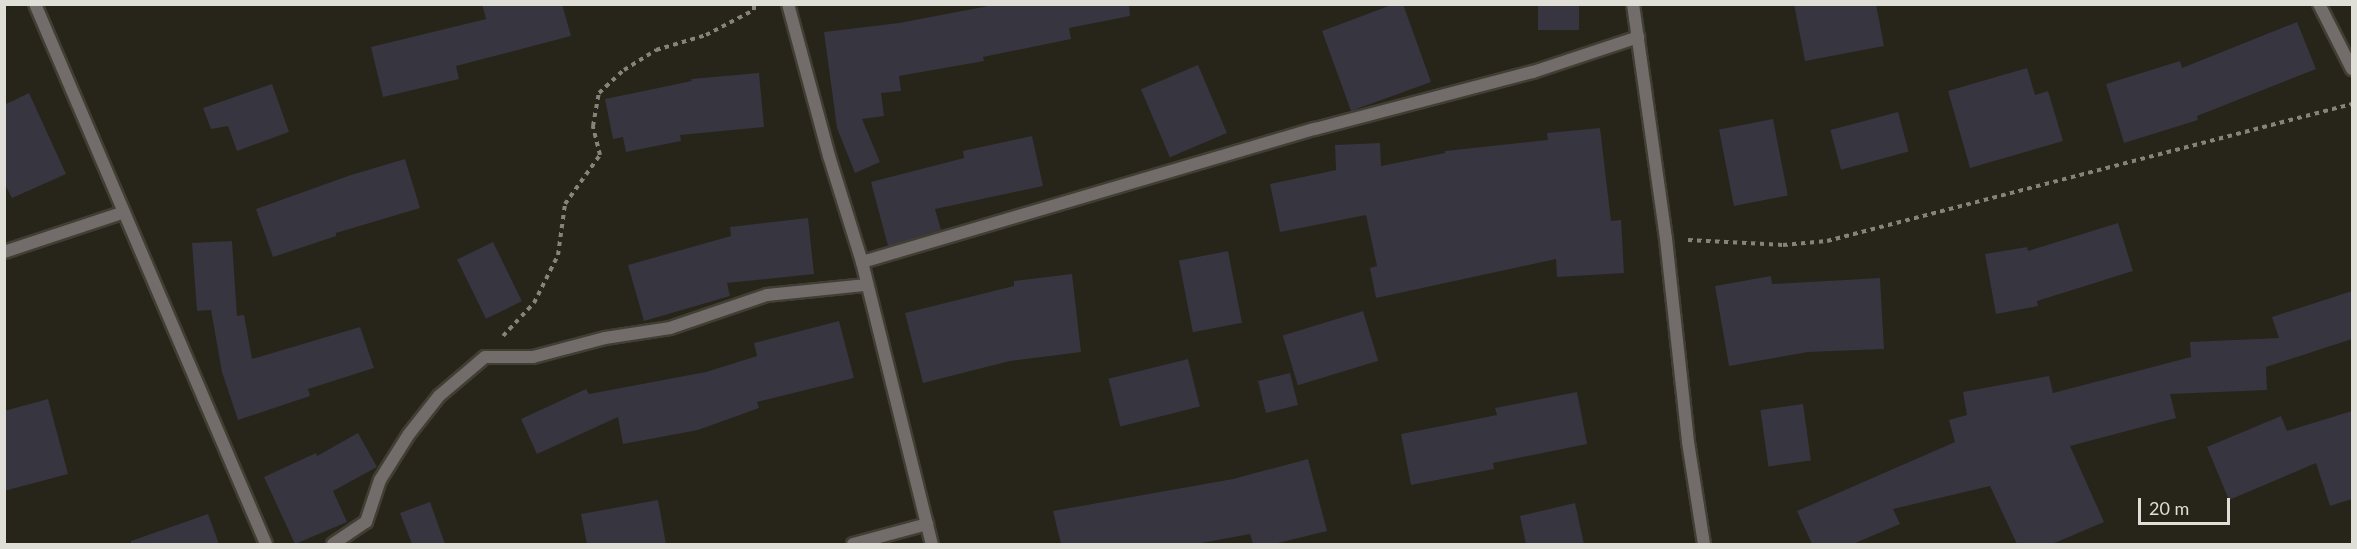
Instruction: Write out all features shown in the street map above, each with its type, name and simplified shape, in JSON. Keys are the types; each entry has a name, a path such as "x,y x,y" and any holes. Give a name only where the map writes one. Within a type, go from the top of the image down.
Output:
{"street":[{"path":"35,4 106,168 122,213 266,544"},
{"path":"788,4 829,156 862,262 932,544"},
{"path":"1633,4 1666,239 1688,442 1704,544"},
{"path":"2319,4 2352,69"},
{"path":"862,262 1315,129 1533,72 1638,36"},
{"path":"4,252 122,213"},
{"path":"333,544 366,522 380,480 409,434 439,396 485,357 533,357 605,338 670,328 767,295 866,285"},
{"path":"853,544 927,524"}],"path":[{"path":"485,357 534,303 558,255 565,204 600,155 593,126 598,93 624,69 656,50 706,35 754,10 754,4"},
{"path":"1666,239 1783,245 1827,241 2352,104"}],"building":[{"path":"482,4 562,4 571,36 456,66 459,79 383,97 371,47 486,19"},
{"path":"999,4 1129,4 1130,16 1069,28 1071,39 983,57 984,61 899,76 901,91 881,93 884,116 862,119 880,162 855,173 837,128 824,32 899,23"},
{"path":"1394,4 1403,4 1431,82 1351,111 1322,31"},
{"path":"1538,4 1579,4 1579,30 1538,30"},
{"path":"1794,4 1876,4 1884,46 1805,61"},
{"path":"2297,22 2316,69 2197,116 2198,120 2124,143 2106,84 2180,61 2182,68"},
{"path":"1198,65 1227,133 1170,157 1141,89"},
{"path":"2027,68 2035,95 2048,91 2063,141 1970,168 1948,91"},
{"path":"759,73 764,127 680,135 681,141 626,152 623,137 613,139 605,99 692,81 691,79"},
{"path":"272,84 289,132 237,151 228,126 211,129 203,108"},
{"path":"29,93 66,174 12,198 4,183 4,105"},
{"path":"1898,112 1909,152 1841,170 1830,130"},
{"path":"1773,119 1788,196 1734,206 1719,129"},
{"path":"1600,128 1611,221 1621,220 1624,273 1557,277 1556,259 1376,298 1370,268 1377,266 1366,215 1280,232 1270,184 1336,170 1335,145 1380,143 1381,166 1445,153 1445,151 1548,140 1547,133"},
{"path":"1032,136 1043,186 935,209 941,230 888,246 871,182 964,158 963,151"},
{"path":"405,159 420,208 336,233 336,236 273,257 256,209 351,175"},
{"path":"808,218 814,274 727,283 730,296 644,321 628,265 731,236 730,227"},
{"path":"2118,223 2133,271 2037,301 2038,306 1996,314 1985,254 2027,247 2028,251"},
{"path":"232,241 237,316 244,315 252,359 360,327 374,368 308,389 310,396 238,420 222,372 211,310 197,311 192,243"},
{"path":"493,242 522,301 486,319 457,260"},
{"path":"1228,251 1242,323 1193,332 1179,261"},
{"path":"1072,274 1081,352 1010,361 923,383 905,313 1014,286 1014,281"},
{"path":"1771,276 1772,284 1880,278 1884,349 1808,352 1729,366 1715,286"},
{"path":"2352,291 2352,339 2266,367 2267,390 2170,394 2176,418 2070,446 2104,522 2052,544 2017,544 1990,486 1893,509 1900,524 1853,544 1812,544 1797,511 1955,442 1949,420 1967,415 1963,392 2049,376 2053,393 2191,357 2190,342 2279,338 2272,317"},
{"path":"1363,311 1378,361 1298,385 1283,336"},
{"path":"839,321 854,378 757,402 759,408 698,430 623,444 618,417 537,454 521,419 586,389 589,394 706,372 757,356 754,343"},
{"path":"1188,359 1200,407 1120,426 1108,379"},
{"path":"1290,373 1298,405 1266,413 1258,381"},
{"path":"1577,392 1587,444 1493,463 1494,469 1411,485 1401,434 1497,415 1495,408"},
{"path":"48,399 68,474 4,491 4,411"},
{"path":"1803,404 1811,460 1768,466 1760,410"},
{"path":"2352,411 2352,499 2330,506 2316,463 2229,500 2207,447 2281,416 2287,431"},
{"path":"358,433 377,467 333,491 347,522 295,544 264,477 316,453 317,456"},
{"path":"1308,459 1327,531 1274,544 1253,544 1250,534 1196,544 1061,544 1053,511 1233,479"},
{"path":"658,500 666,544 587,544 581,514"},
{"path":"430,502 445,544 412,544 400,513"},
{"path":"1575,503 1584,544 1526,544 1520,516"},
{"path":"208,514 219,544 131,544 131,541"}]}
